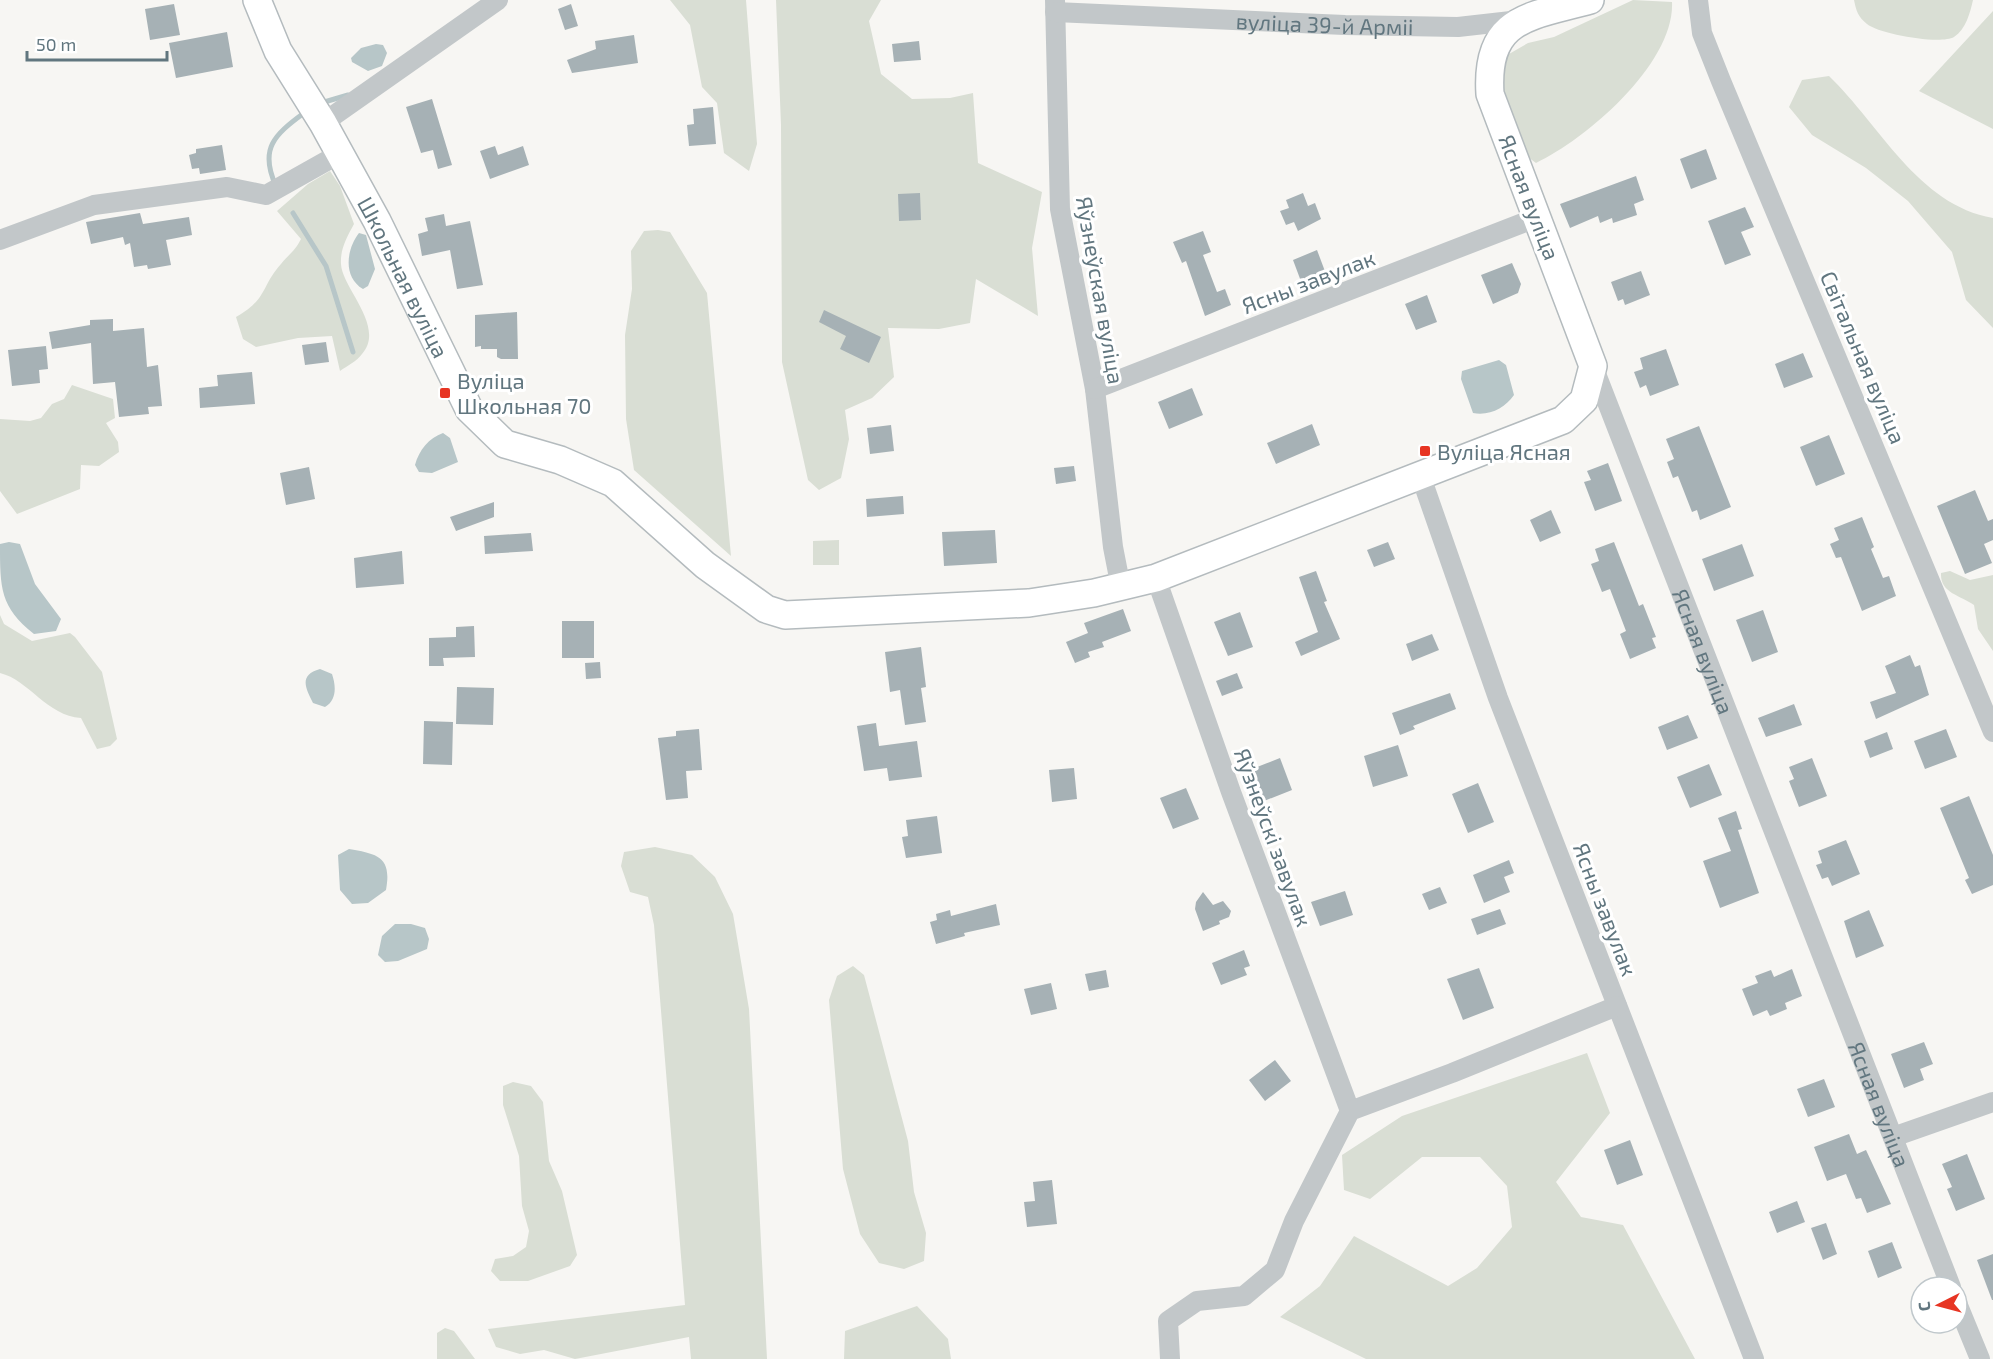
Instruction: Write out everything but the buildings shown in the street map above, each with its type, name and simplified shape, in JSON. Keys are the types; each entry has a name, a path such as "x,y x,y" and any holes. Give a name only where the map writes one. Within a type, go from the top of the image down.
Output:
{"street":[{"name":"Школьная вуліца","path":"257,0 278,51 323,123 377,221 469,409 505,444 560,460 614,483 705,565 766,609 785,615 1029,603 1121,588 1156,578 1563,420 1584,400 1593,366"},
{"path":"323,123 498,0"},
{"name":"вуліца 39-й Арміі","path":"1055,6 1357,25 1458,27 1520,20 1590,0"},
{"name":"Світальная вуліца","path":"1698,0 1702,33 1721,81 1993,732"},
{"name":"Яўзнеўская вуліца","path":"1055,6 1060,209 1095,389 1113,547 1121,588"},
{"name":"Ясная вуліца","path":"1520,20 1494,45 1488,69 1490,94 1653,525 1946,1275"},
{"path":"0,240 94,205 227,187 266,195 339,154"},
{"name":"Ясны завулак","path":"1095,389 1538,218"},
{"name":"Ясны завулак","path":"1420,474 1498,698 1754,1359"},
{"name":"Яўзнеўскі завулак","path":"1156,578 1350,1111"},
{"path":"1170,1359 1168,1322 1197,1301 1244,1296 1275,1270 1294,1221 1350,1111 1452,1073 1617,1006"},
{"path":"1893,1137 1993,1102"},
{"path":"1969,1332 1980,1359"}],"shaded area":[{"path":"670,0 746,0 757,144 749,171 724,153 717,103 702,87 690,25"},
{"path":"776,0 881,0 869,21 881,74 912,99 950,98 973,93 978,163 1042,192 1032,248 1038,316 976,279 970,323 939,329 888,328 894,377 872,398 845,410 849,439 841,478 819,490 808,480 782,362 781,125"},
{"path":"1633,0 1672,2 1669,25 1659,50 1644,73 1602,118 1557,152 1536,163 1524,154 1497,83 1498,69 1509,54 1528,43 1554,37"},
{"path":"1854,0 1973,0 1962,30 1954,37 1936,40 1910,37 1874,28 1859,16"},
{"path":"1993,11 1993,129 1919,91"},
{"path":"376,44 383,45 387,53 382,66 368,71 352,62 351,58 361,48"},
{"path":"1829,76 1902,161 1922,180 1943,197 1967,210 1993,218 1993,328 1966,300 1952,252 1908,201 1866,168 1812,135 1789,107 1802,80"},
{"path":"330,171 340,186 354,224 344,243 341,264 343,274 361,308 369,332 368,343 362,354 340,371 332,336 298,338 256,347 243,339 236,317 259,298 275,272 301,239 277,211 308,184"},
{"path":"644,231 670,232 707,293 731,556 634,470 626,419 625,335 632,289 631,251"},
{"path":"359,233 366,235 375,269 368,286 363,289 352,278 349,263 351,247"},
{"path":"1499,360 1506,365 1514,395 1496,410 1473,413 1461,379 1462,371"},
{"path":"72,385 113,399 115,418 106,423 118,442 119,452 99,466 81,465 80,489 17,514 0,491 0,419 30,421 41,418 52,404 64,399"},
{"path":"443,433 450,438 458,462 432,473 419,472 415,465 422,450 429,441"},
{"path":"839,540 839,565 813,565 813,541"},
{"path":"9,542 20,544 35,584 61,619 56,631 34,634 14,615 8,605 2,585 0,544"},
{"path":"1950,571 1970,580 1993,575 1993,651 1978,629 1974,605 1952,593 1944,585 1941,573"},
{"path":"0,615 4,624 32,641 70,633 75,637 102,672 117,739 110,746 97,749 81,718 58,711 20,683 0,673"},
{"path":"320,669 332,674 334,683 334,697 325,707 313,703 306,687 306,678"},
{"path":"655,847 692,855 715,877 733,914 749,1009 767,1359 691,1359 689,1337 575,1359 544,1350 520,1354 496,1347 488,1329 685,1305 654,925 648,897 630,892 621,866 624,852"},
{"path":"349,849 375,855 385,864 386,890 368,903 352,904 340,890 338,855"},
{"path":"395,924 411,924 425,928 429,939 427,949 398,961 385,962 378,955 382,936"},
{"path":"853,966 864,975 908,1141 914,1192 926,1233 924,1261 904,1269 879,1263 860,1234 843,1169 829,1000 837,976"},
{"path":"1587,1053 1610,1113 1556,1182 1581,1217 1623,1225 1695,1359 1366,1359 1280,1317 1320,1286 1354,1236 1448,1286 1477,1268 1512,1227 1507,1186 1480,1157 1422,1157 1370,1199 1344,1190 1342,1155 1402,1116"},
{"path":"513,1082 531,1086 543,1102 549,1161 562,1191 577,1255 570,1266 528,1281 500,1281 491,1271 495,1259 513,1256 526,1247 529,1231 522,1206 519,1156 503,1105 503,1086"},
{"path":"917,1306 948,1339 951,1359 844,1359 845,1331"},
{"path":"445,1328 454,1331 475,1359 437,1359 437,1333"}],"waterway":[{"path":"321,103 348,95"},
{"path":"276,186 269,162 272,144 285,128 304,113"},
{"path":"293,213 326,266 353,352"}],"place":[{"name":"Вуліца Школьная 70","path":"445,393"},
{"name":"Вуліца Ясная","path":"1425,451"}]}
